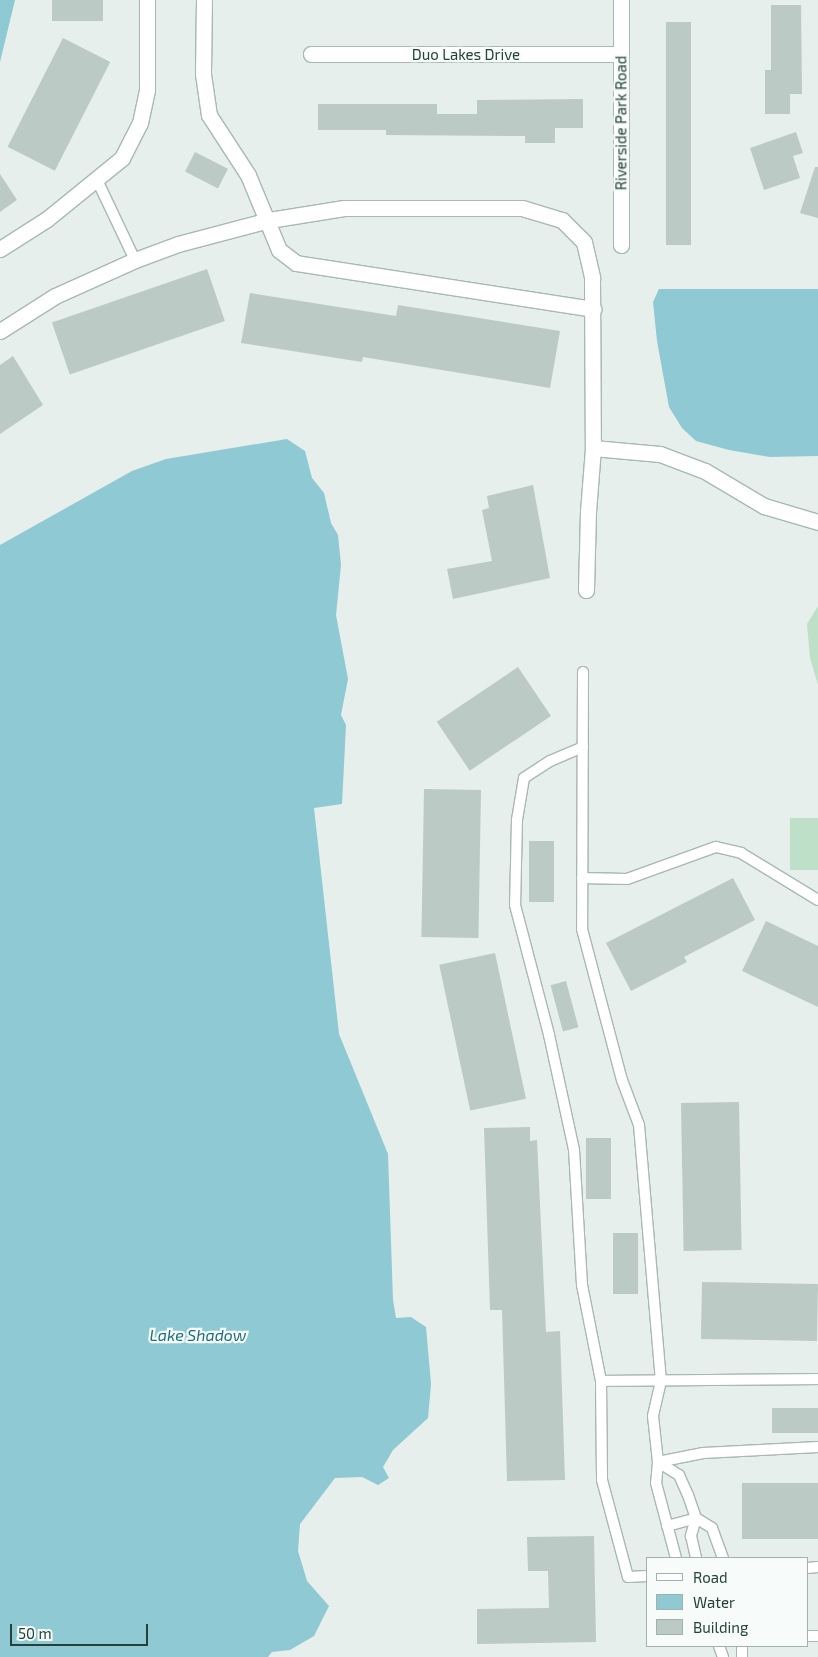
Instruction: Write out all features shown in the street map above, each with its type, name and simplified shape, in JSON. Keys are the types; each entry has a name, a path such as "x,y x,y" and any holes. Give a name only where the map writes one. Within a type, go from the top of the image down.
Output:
{"street":[{"path":"0,249 47,219 122,158 140,123 147,90 148,0"},
{"path":"204,0 203,74 208,115 248,175 269,220 278,250 296,264 593,308"},
{"name":"Riverside Park Road","path":"620,0 620,245"},
{"name":"Duo Lakes Drive","path":"311,54 621,54"},
{"path":"0,331 55,296 135,260 178,244 269,220 344,208 522,208 562,220 584,242 592,278 593,448 588,512 586,590"},
{"path":"593,448 660,454 705,471 764,506 818,522"}],"lane":[{"path":"97,180 135,260"},
{"path":"583,672 582,929 622,1080 639,1125 661,1381 653,1416 658,1462 656,1483 676,1557"},
{"path":"583,747 550,761 524,778 517,820 515,905 549,1035 574,1150 582,1284 601,1381 602,1480 628,1577 646,1576"},
{"path":"582,878 627,879 716,846 741,853 818,900"},
{"path":"601,1381 818,1380"},
{"path":"658,1462 703,1453 818,1447"},
{"path":"658,1462 679,1475 696,1518 712,1528 723,1557"},
{"path":"667,1526 696,1518"},
{"path":"696,1518 690,1536 696,1557"}],"green space":[{"path":"818,606 818,685 810,658 807,624"},
{"path":"790,818 818,818 818,870 790,870"}],"water":[{"path":"0,0 15,0 0,62"},
{"path":"659,289 818,289 818,456 770,457 729,450 696,441 682,428 669,407 657,341 653,302"},
{"name":"Lake Shadow","path":"287,439 305,451 312,478 324,493 331,523 338,535 341,565 336,615 348,679 341,715 346,725 342,804 314,808 339,1034 388,1154 393,1300 396,1318 411,1317 426,1327 431,1384 428,1418 393,1450 383,1467 389,1478 378,1485 362,1477 335,1478 300,1524 298,1551 307,1581 329,1606 314,1636 290,1650 272,1652 268,1657 0,1657 0,545 132,471 166,459"}],"building":[{"path":"52,0 103,0 103,21 52,21"},
{"path":"771,5 801,5 802,94 790,94 790,114 765,114 765,70 771,70"},
{"path":"666,22 691,22 691,245 666,245"},
{"path":"63,38 110,62 55,171 8,147"},
{"path":"583,99 583,128 555,128 555,143 525,143 525,136 386,135 386,130 318,130 318,104 437,104 437,114 477,114 477,100"},
{"path":"796,132 803,153 793,156 800,178 764,190 750,148"},
{"path":"195,152 228,169 218,188 185,172"},
{"path":"815,167 818,167 818,218 800,213"},
{"path":"0,174 17,200 0,212"},
{"path":"207,269 225,321 70,374 52,322"},
{"path":"250,293 396,316 398,305 560,331 550,388 363,357 362,362 241,343"},
{"path":"13,356 43,405 0,434 0,365"},
{"path":"533,485 550,578 453,599 447,569 492,561 482,510 489,508 487,496"},
{"path":"518,667 551,716 470,771 437,722"},
{"path":"424,789 481,790 478,938 421,937"},
{"path":"529,841 554,841 554,902 529,902"},
{"path":"733,878 755,920 684,957 687,962 631,991 606,943"},
{"path":"766,921 818,946 818,1007 742,971"},
{"path":"495,953 526,1099 470,1111 439,965"},
{"path":"566,981 578,1027 563,1032 551,985"},
{"path":"739,1102 742,1250 684,1251 681,1103"},
{"path":"530,1127 530,1141 537,1140 546,1332 560,1331 565,1480 507,1481 502,1310 490,1310 484,1128"},
{"path":"586,1138 611,1138 611,1199 586,1199"},
{"path":"613,1233 638,1233 638,1294 613,1294"},
{"path":"702,1282 818,1284 817,1341 701,1339"},
{"path":"772,1408 818,1408 818,1433 772,1433"},
{"path":"742,1483 818,1483 818,1539 742,1539"},
{"path":"594,1536 596,1642 477,1644 477,1609 549,1608 548,1571 528,1571 527,1537"}]}
